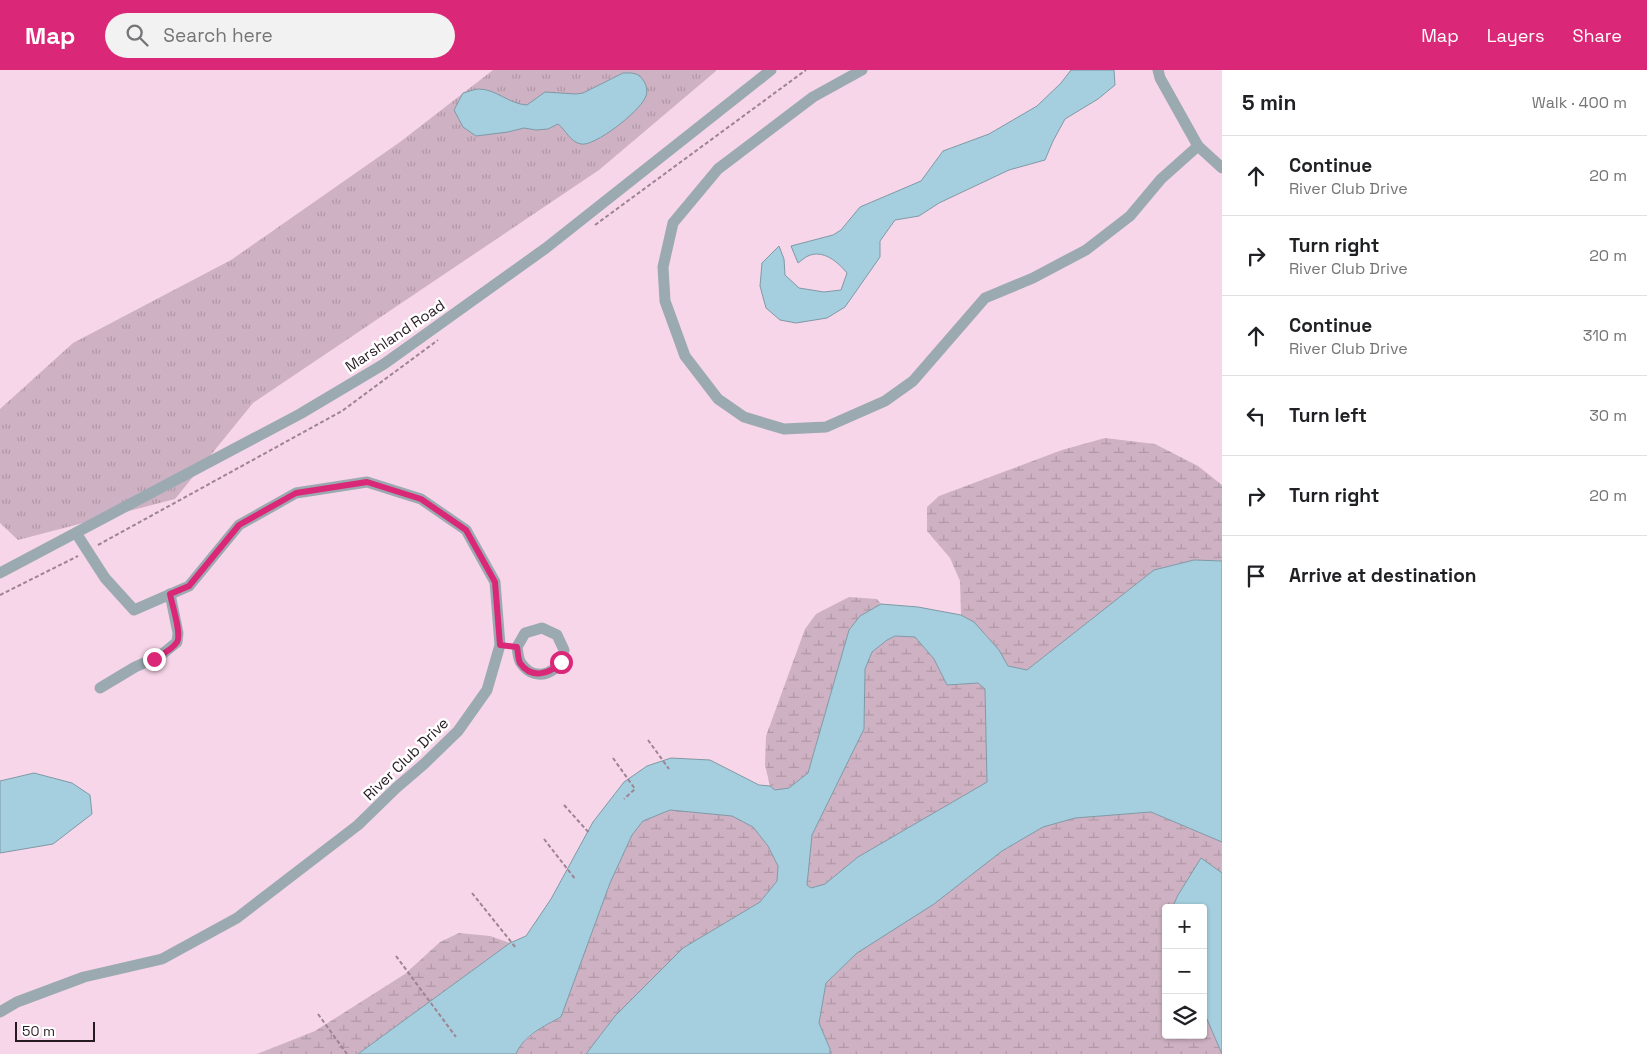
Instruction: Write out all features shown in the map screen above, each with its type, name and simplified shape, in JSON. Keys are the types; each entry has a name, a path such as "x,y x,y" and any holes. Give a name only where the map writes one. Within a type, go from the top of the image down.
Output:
{"street":[{"name":"Marshland Road","path":"0,573 300,414 384,364 546,248 772,70"},
{"path":"862,70 813,97 718,169 672,224 663,268 665,301 685,356 718,399 744,417 784,429 826,427 885,401 913,380 985,298 1033,278 1086,250 1130,216 1161,179 1198,146"},
{"path":"1158,70 1160,78 1198,146 1222,168"},
{"name":"River Club Drive","path":"0,1012 17,1002 84,977 162,959 237,918 358,826 458,731 486,690 500,645 495,582 466,530 421,499 367,482 296,493 239,525 189,586 134,610 105,578 76,533"},
{"path":"100,688 160,656 177,642 178,633 170,594"},
{"path":"542,628 557,635 563,645 564,652 561,662 555,669 543,674 529,672 519,662 517,647 526,633 542,628"},
{"path":"500,645 517,647"}],"path":[{"path":"648,740 669,769"},
{"path":"613,758 635,789 624,799"},
{"path":"564,805 590,834"},
{"path":"544,839 576,880"},
{"path":"472,893 516,948"},
{"path":"396,956 456,1037"},
{"path":"318,1014 347,1054"}],"green space":[{"path":"493,70 716,71 599,170 253,403 175,499 18,540 0,523 0,409 73,343 231,260 400,142"},
{"path":"1105,438 1155,444 1198,466 1222,485 1222,561 1194,560 1154,570 1027,670 1008,666 988,637 976,625 961,615 960,581 950,558 927,531 927,507 939,496 1062,450"},
{"path":"849,597 877,599 881,604 860,616 849,630 808,773 789,788 775,790 770,786 765,765 766,736 805,629 816,614"},
{"path":"895,636 915,637 934,659 947,685 978,683 985,689 987,782 858,857 825,884 811,888 807,885 812,835 864,729 865,669 872,652"},
{"path":"670,810 732,816 753,827 768,846 778,866 777,881 760,902 683,948 615,1016 586,1054 516,1054 520,1045 538,1030 561,1017 610,883 632,835 643,821"},
{"path":"1151,812 1222,842 1222,873 1201,858 1174,904 1162,904 1162,1039 1207,1039 1207,1019 1222,1054 830,1054 830,1049 819,1023 826,983 857,953 934,904 1002,851 1043,827 1075,818"},
{"path":"459,933 490,936 510,943 358,1054 257,1054 315,1031 405,974 440,942"}],"water":[{"path":"1071,70 1114,70 1115,85 1098,99 1065,119 1045,160 1009,170 939,203 919,216 895,220 880,241 880,257 845,307 827,318 796,323 780,320 766,308 760,286 762,263 779,246 784,259 785,275 799,288 824,292 841,290 847,273 839,265 825,255 819,254 808,256 798,263 791,246 833,235 841,230 860,207 921,181 943,151 989,134 1037,106 1061,83"},
{"path":"623,73 641,77 646,87 647,94 645,98 634,112 616,127 596,140 587,143 577,143 558,124 548,129 524,128 476,136 463,127 454,110 463,93 475,89 491,91 514,102 527,105 545,92 583,93"},
{"path":"1194,560 1222,561 1222,842 1151,812 1075,818 1043,827 1002,851 934,904 857,953 826,983 819,1023 830,1049 830,1054 586,1054 615,1016 683,948 760,902 777,881 778,866 768,846 753,827 732,816 670,810 643,821 632,835 610,883 561,1017 529,1037 516,1054 358,1054 510,943 526,936 551,899 593,822 624,782 647,766 671,758 710,760 759,785 770,786 775,790 789,788 808,773 849,630 860,616 881,604 918,607 961,615 974,622 999,650 1008,666 1027,670 1154,570","holes":["895,636 915,637 934,659 947,685 978,683 985,689 987,782 858,857 825,884 811,888 807,885 812,835 864,729 865,669 872,652"]},
{"path":"34,773 72,783 90,795 92,814 53,844 0,853 0,781"},
{"path":"1201,858 1222,873 1222,1054 1207,1019 1207,904 1174,904"}],"route":[{"path":"154,659 169,650 177,642 178,633 170,594 189,586 239,525 296,493 367,482 421,499 466,530 495,582 500,645 517,647 519,662 529,672 543,674 555,669 561,662"}]}
